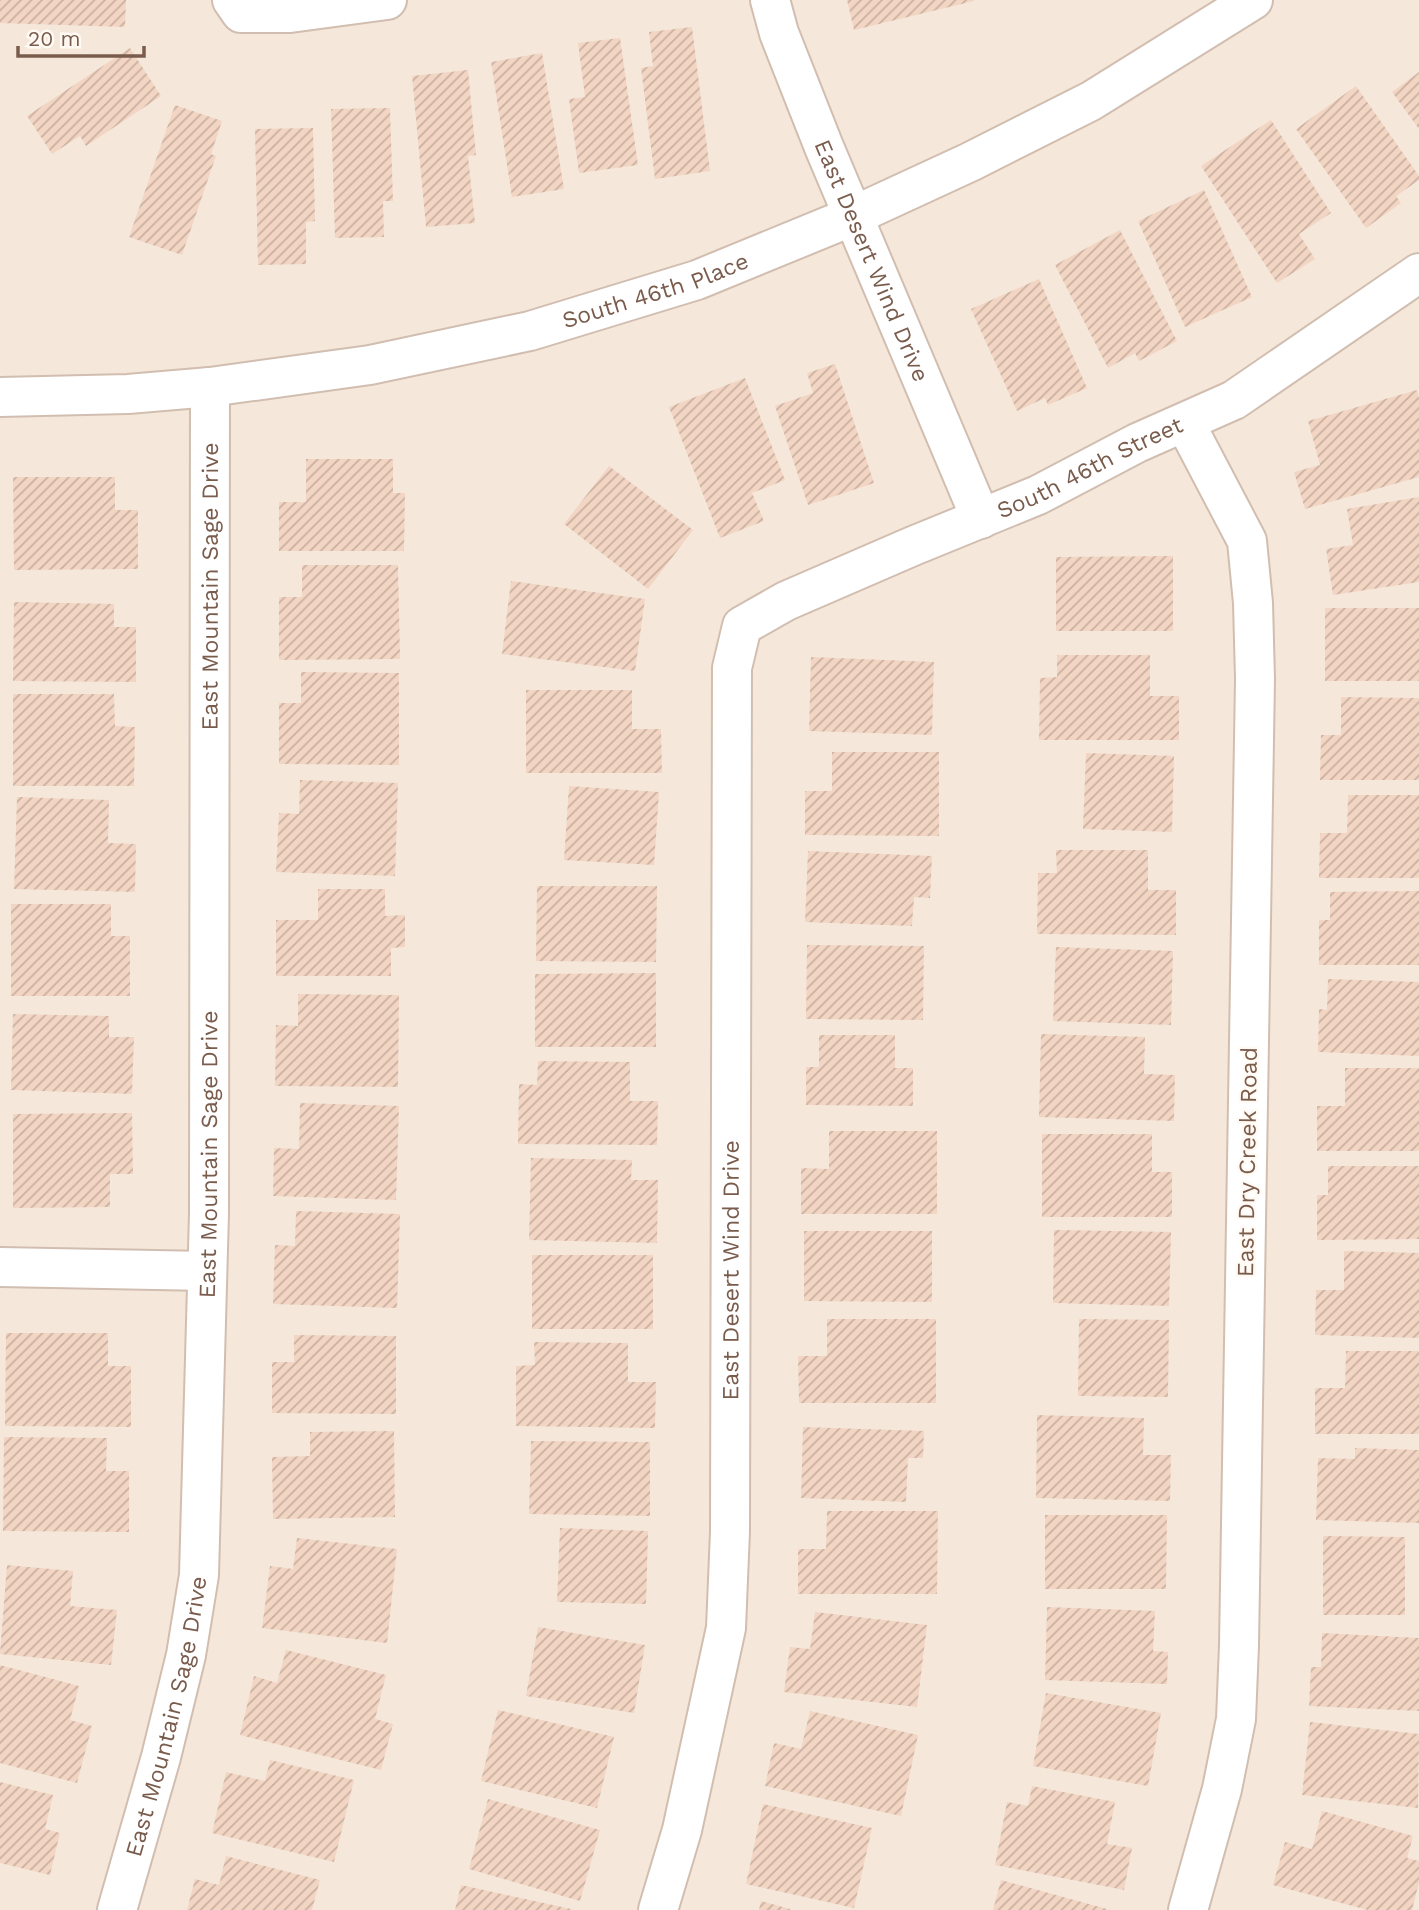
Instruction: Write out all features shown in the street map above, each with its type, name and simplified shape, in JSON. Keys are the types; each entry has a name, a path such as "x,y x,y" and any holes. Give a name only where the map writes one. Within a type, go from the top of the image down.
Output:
{"street":[{"path":"237,6 290,13 387,0"},
{"name":"East Desert Wind Drive","path":"770,0 779,33 853,216 981,519"},
{"name":"South 46th Place","path":"0,397 128,394 210,387 370,365 530,331 697,280 853,216 970,162 1091,101 1253,0"},
{"name":"South 46th Street","path":"742,626 786,601 1038,495 1137,443 1234,400 1419,273"},
{"name":"East Mountain Sage Drive","path":"117,1910 161,1757 186,1656 199,1575 207,1271 210,387"},
{"name":"East Dry Creek Road","path":"1185,423 1247,541 1253,603 1255,679 1240,1631 1236,1719 1222,1788 1188,1910"},
{"name":"East Desert Wind Drive","path":"658,1910 682,1830 726,1628 730,1517 732,667 742,626"},
{"path":"0,1267 207,1271"}],"shaded area":[{"path":"0,0 1419,0 1419,1910 0,1910"}],"building":[{"path":"0,0 126,0 125,27 0,23"},
{"path":"847,0 974,0 974,1 854,30"},
{"path":"692,27 710,171 655,179 641,68 653,66 649,32"},
{"path":"620,38 638,165 579,173 569,99 585,97 578,43"},
{"path":"130,48 161,96 86,146 80,136 52,154 27,116"},
{"path":"542,53 564,189 512,197 491,62"},
{"path":"468,70 476,155 468,156 475,223 426,227 412,76"},
{"path":"1419,72 1419,129 1392,92"},
{"path":"1356,86 1419,176 1419,180 1396,196 1401,203 1366,228 1296,129"},
{"path":"175,105 222,121 211,154 216,156 182,255 129,237"},
{"path":"390,108 393,201 383,201 384,237 335,238 331,109"},
{"path":"1271,120 1331,213 1299,234 1315,259 1277,283 1201,166"},
{"path":"313,128 315,221 306,222 306,264 258,265 255,129"},
{"path":"1204,190 1252,297 1185,327 1138,221"},
{"path":"1120,230 1177,341 1139,361 1135,353 1108,368 1055,265"},
{"path":"1039,279 1087,388 1048,405 1045,398 1017,411 971,309"},
{"path":"835,364 874,483 808,505 775,406 813,393 807,373"},
{"path":"745,378 785,480 752,493 764,521 720,538 669,407"},
{"path":"1417,390 1419,477 1305,509 1294,472 1320,465 1308,421"},
{"path":"306,459 393,459 393,493 405,493 404,551 279,551 279,502 306,502"},
{"path":"609,466 693,530 648,589 564,524"},
{"path":"13,477 115,477 115,510 138,510 138,569 14,570"},
{"path":"1419,497 1419,582 1333,595 1326,549 1353,545 1347,509"},
{"path":"1173,556 1173,631 1056,631 1056,557"},
{"path":"302,565 398,565 400,659 279,660 279,597 302,597"},
{"path":"511,581 645,599 635,671 502,654"},
{"path":"14,602 114,604 114,627 136,627 136,682 13,681"},
{"path":"1325,608 1419,608 1419,681 1325,681"},
{"path":"1057,655 1150,655 1150,696 1179,696 1179,740 1039,740 1040,678 1057,677"},
{"path":"811,657 934,662 932,735 809,731"},
{"path":"301,672 399,673 399,765 279,764 279,703 301,703"},
{"path":"526,690 632,690 632,729 661,729 662,773 526,773"},
{"path":"13,694 114,694 115,726 135,727 134,786 13,786"},
{"path":"1341,697 1419,698 1419,780 1320,780 1321,735 1341,735"},
{"path":"832,752 939,752 939,836 805,835 805,791 832,791"},
{"path":"1086,753 1174,756 1172,832 1083,829"},
{"path":"300,780 398,783 395,876 276,872 279,813 299,814"},
{"path":"569,786 659,792 654,865 564,860"},
{"path":"1348,795 1419,795 1419,878 1319,878 1320,833 1347,833"},
{"path":"17,797 109,800 108,843 136,844 135,892 14,889"},
{"path":"1056,850 1148,850 1148,890 1176,890 1176,935 1037,934 1038,873 1057,873"},
{"path":"808,851 932,856 930,898 914,897 912,926 805,922"},
{"path":"537,886 657,886 656,962 536,961"},
{"path":"318,889 385,889 385,916 405,915 405,947 391,948 391,976 276,976 276,920 318,920"},
{"path":"1419,891 1419,965 1319,965 1319,920 1330,920 1330,892"},
{"path":"11,904 111,904 111,936 130,936 130,996 11,996"},
{"path":"807,945 924,946 923,1020 806,1019"},
{"path":"1056,947 1173,951 1171,1025 1053,1021"},
{"path":"656,973 656,1047 535,1047 535,974"},
{"path":"1328,979 1419,982 1419,1056 1318,1052 1319,1009 1327,1010"},
{"path":"298,994 399,995 398,1087 275,1086 276,1025 298,1026"},
{"path":"13,1014 109,1016 109,1037 134,1037 132,1094 11,1090"},
{"path":"1041,1034 1145,1037 1144,1074 1175,1075 1174,1121 1039,1117"},
{"path":"819,1035 895,1035 895,1068 913,1068 913,1106 806,1105 806,1067 819,1067"},
{"path":"538,1061 630,1062 630,1101 658,1101 657,1145 518,1144 519,1084 537,1085"},
{"path":"1345,1068 1419,1068 1419,1151 1317,1151 1317,1106 1345,1106"},
{"path":"300,1103 399,1106 396,1200 273,1196 274,1148 299,1149"},
{"path":"132,1113 133,1174 110,1174 110,1207 13,1208 13,1114"},
{"path":"829,1131 937,1131 937,1214 801,1214 801,1168 829,1169"},
{"path":"1042,1134 1152,1134 1152,1172 1172,1172 1172,1217 1042,1217"},
{"path":"531,1158 632,1160 631,1180 658,1180 657,1243 529,1240"},
{"path":"1328,1166 1419,1166 1419,1239 1317,1240 1317,1195 1328,1195"},
{"path":"296,1211 400,1214 397,1308 273,1304 275,1245 295,1246"},
{"path":"1054,1230 1171,1232 1169,1306 1053,1303"},
{"path":"804,1231 932,1231 932,1302 804,1301"},
{"path":"1344,1251 1419,1253 1419,1338 1315,1335 1316,1290 1344,1290"},
{"path":"532,1255 653,1255 653,1329 532,1329"},
{"path":"827,1319 936,1319 936,1403 799,1403 798,1356 827,1356"},
{"path":"1079,1319 1169,1320 1168,1397 1078,1396"},
{"path":"6,1333 108,1333 108,1366 131,1366 131,1427 5,1426"},
{"path":"294,1335 396,1336 396,1414 272,1413 272,1362 294,1362"},
{"path":"534,1342 628,1343 628,1382 656,1382 655,1428 516,1426 516,1366 535,1365"},
{"path":"1346,1351 1419,1351 1419,1434 1315,1434 1315,1388 1345,1388"},
{"path":"1037,1415 1144,1418 1143,1455 1171,1455 1170,1501 1036,1498"},
{"path":"803,1427 924,1431 923,1458 908,1458 906,1502 801,1498"},
{"path":"394,1431 395,1517 273,1519 272,1457 310,1456 310,1432"},
{"path":"4,1437 107,1438 106,1471 129,1471 129,1532 3,1531"},
{"path":"531,1441 650,1442 650,1516 529,1514"},
{"path":"1355,1448 1419,1450 1419,1523 1316,1520 1318,1458 1355,1459"},
{"path":"827,1511 938,1511 937,1594 798,1594 798,1549 826,1549"},
{"path":"1045,1515 1167,1515 1166,1589 1045,1589"},
{"path":"560,1528 648,1531 646,1604 557,1602"},
{"path":"1323,1536 1405,1537 1405,1615 1323,1615"},
{"path":"297,1538 397,1549 387,1643 262,1628 270,1566 293,1569"},
{"path":"7,1565 73,1571 70,1606 117,1610 111,1665 0,1654"},
{"path":"1047,1607 1155,1611 1153,1651 1168,1652 1167,1684 1045,1680"},
{"path":"815,1612 927,1625 917,1707 784,1692 790,1647 810,1649"},
{"path":"538,1627 645,1645 634,1713 526,1696"},
{"path":"1322,1633 1419,1638 1419,1711 1309,1706 1311,1667 1321,1667"},
{"path":"286,1650 386,1675 375,1719 393,1724 381,1770 240,1735 254,1676 277,1683"},
{"path":"0,1665 79,1686 70,1720 92,1726 77,1783 0,1763"},
{"path":"1046,1693 1161,1713 1148,1786 1033,1766"},
{"path":"498,1710 614,1737 597,1808 481,1781"},
{"path":"810,1711 918,1735 901,1816 765,1786 774,1743 801,1749"},
{"path":"1310,1722 1419,1734 1418,1808 1302,1795"},
{"path":"270,1760 354,1780 334,1862 212,1833 226,1772 265,1781"},
{"path":"0,1782 53,1795 45,1829 60,1833 50,1875 0,1863"},
{"path":"1032,1786 1115,1802 1107,1844 1132,1848 1124,1890 995,1865 1007,1802 1028,1806"},
{"path":"488,1799 600,1830 580,1901 469,1869"},
{"path":"763,1804 872,1828 854,1908 746,1884"},
{"path":"1322,1811 1413,1836 1407,1858 1419,1861 1419,1882 1412,1910 1368,1910 1273,1885 1285,1842 1312,1849"},
{"path":"226,1856 320,1880 312,1910 187,1910 195,1879 219,1885"},
{"path":"1001,1880 1107,1909 993,1910"},
{"path":"461,1885 571,1909 571,1910 455,1910"},
{"path":"761,1901 790,1909 790,1910 759,1910"}]}
